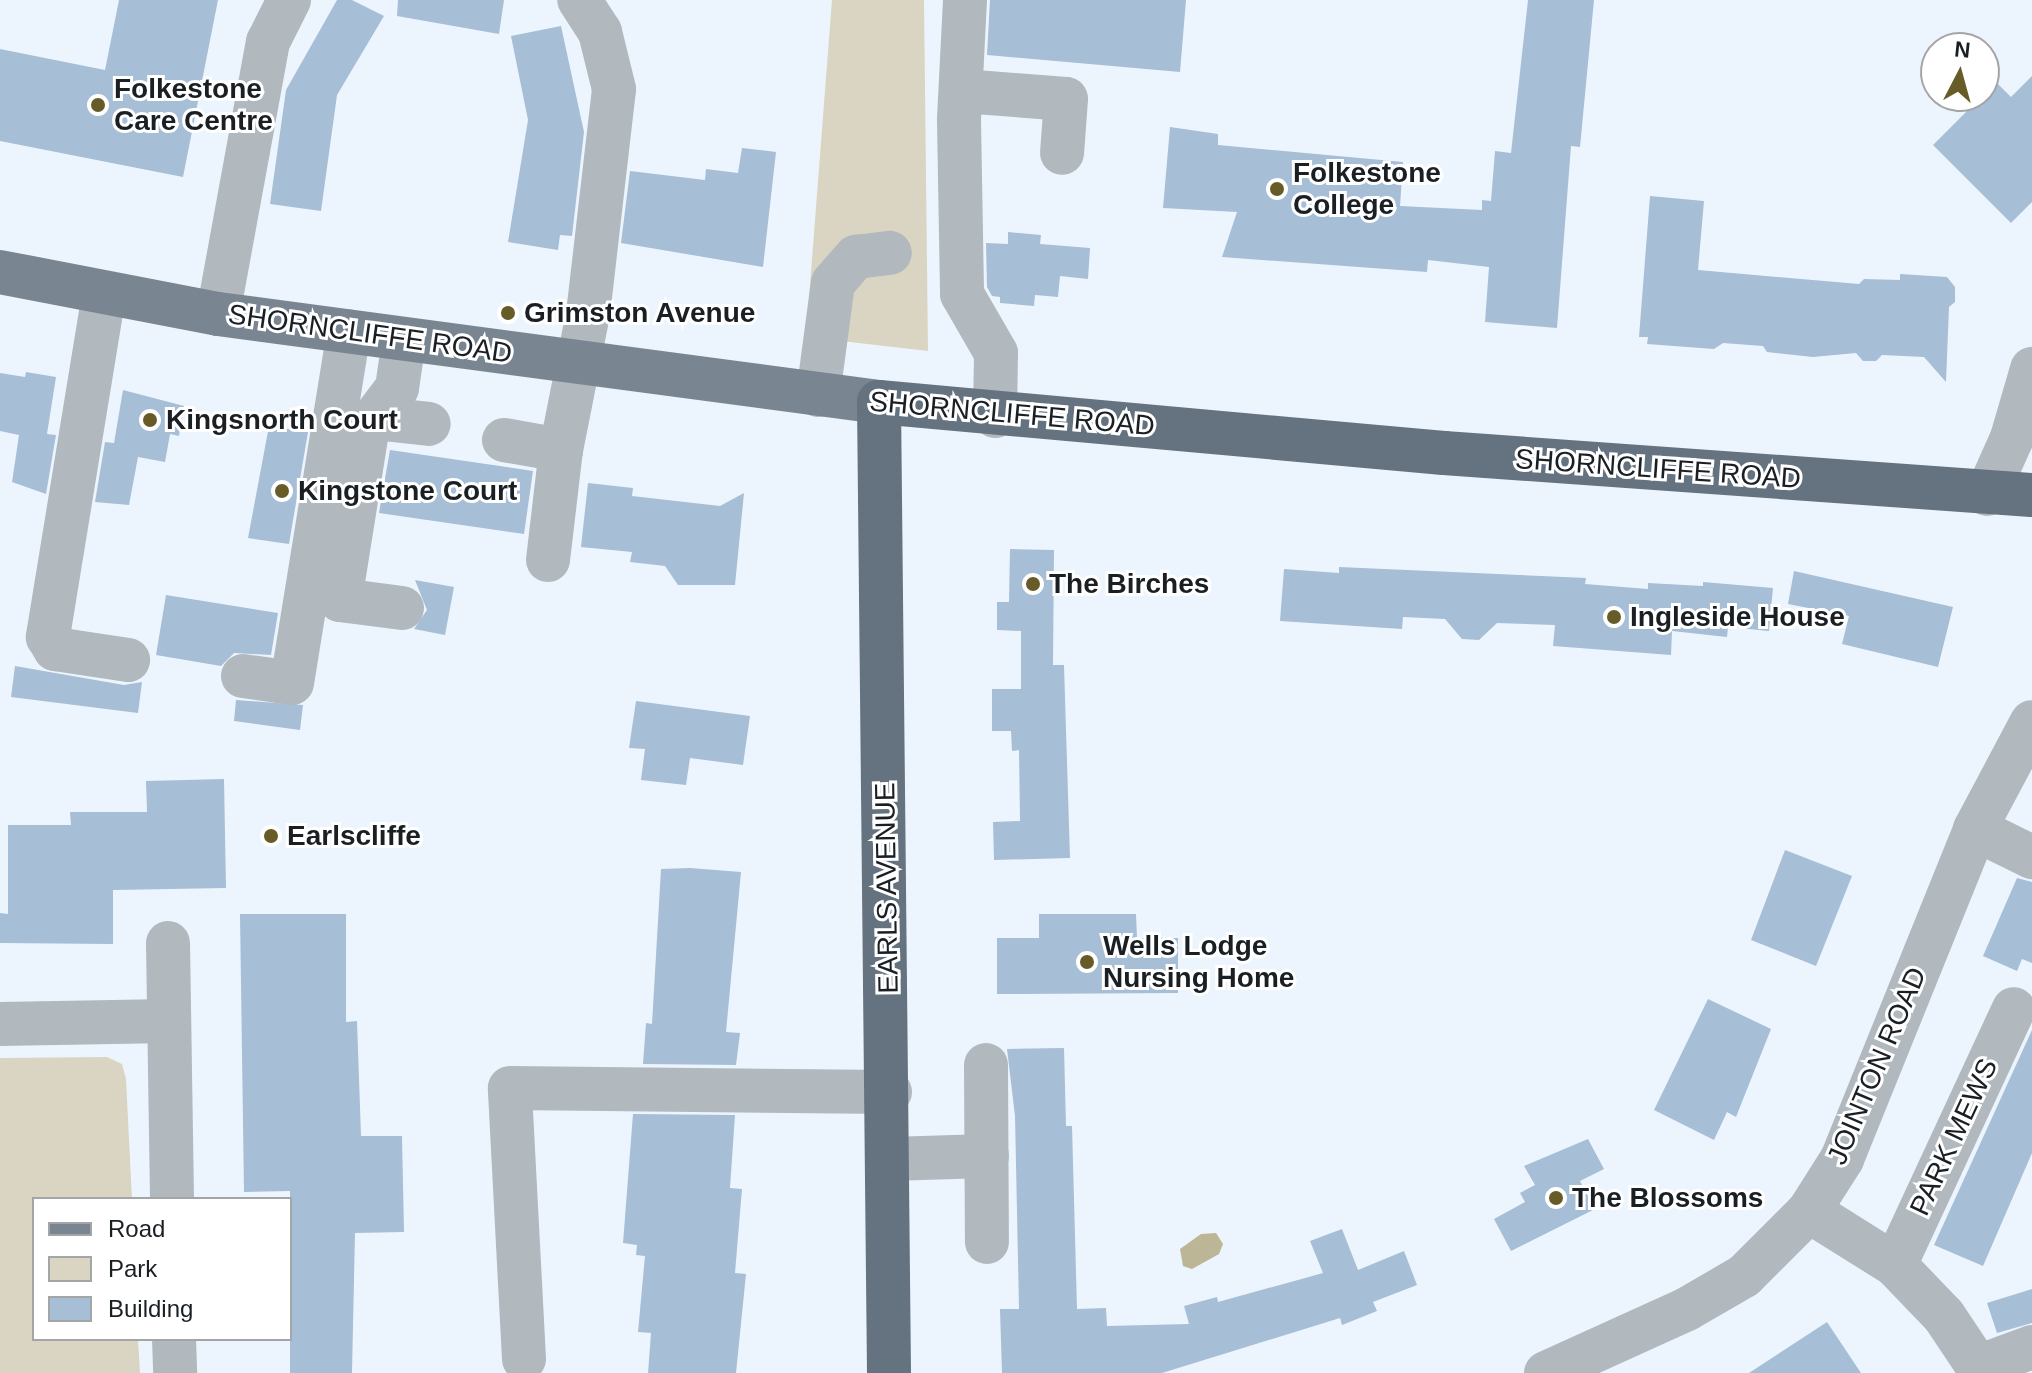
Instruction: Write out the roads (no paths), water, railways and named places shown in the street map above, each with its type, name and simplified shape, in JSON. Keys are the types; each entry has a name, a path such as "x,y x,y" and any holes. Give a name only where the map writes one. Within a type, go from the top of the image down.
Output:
{"highway":[{"name":"SHORNCLIFFE ROAD","path":"879,402 995,416 1987,494 2032,495"},
{"name":"EARLS AVENUE","path":"879,402 890,1092 889,1373"}],"main road":[{"name":"SHORNCLIFFE ROAD","path":"0,272 218,314 879,402"}],"street":[{"path":"218,314 268,42 289,0"},
{"path":"548,560 575,362 588,314 614,89 600,32 579,0"},
{"path":"965,0 962,294 996,353 995,416"},
{"path":"962,91 1066,99 1062,153"},
{"path":"818,395 833,283 856,257 890,253"},
{"path":"104,294 48,637 55,649 128,660"},
{"path":"243,676 292,683 349,332"},
{"path":"402,608 340,600 368,426 397,388 404,340"},
{"path":"1987,494 2012,438 2032,369"},
{"path":"374,418 429,424"},
{"path":"504,440 561,450"},
{"name":"JOINTON ROAD","path":"1546,1373 1687,1309 1744,1276 1809,1211 1842,1159 1872,1092 1975,829 2032,722"},
{"path":"1975,829 2032,857"},
{"path":"168,943 172,1197"},
{"name":"PARK MEWS","path":"1895,1265 2014,1009"},
{"path":"0,1024 169,1021"},
{"path":"986,1065 987,1242"},
{"path":"524,1359 510,1088 890,1092"},
{"path":"889,1159 987,1156"},
{"path":"1809,1211 1895,1265 1944,1316 1978,1367 2032,1347"},
{"path":"174,1341 175,1373"}],"place":[{"name":"Folkestone Care Centre","path":"98,105"},
{"name":"Folkestone College","path":"1277,189"},
{"name":"Grimston Avenue","path":"508,313"},
{"name":"Kingsnorth Court","path":"150,420"},
{"name":"Kingstone Court","path":"282,491"},
{"name":"The Birches","path":"1033,584"},
{"name":"Ingleside House","path":"1614,617"},
{"name":"Earlscliffe","path":"271,836"},
{"name":"Wells Lodge Nursing Home","path":"1087,962"},
{"name":"The Blossoms","path":"1556,1198"}]}
